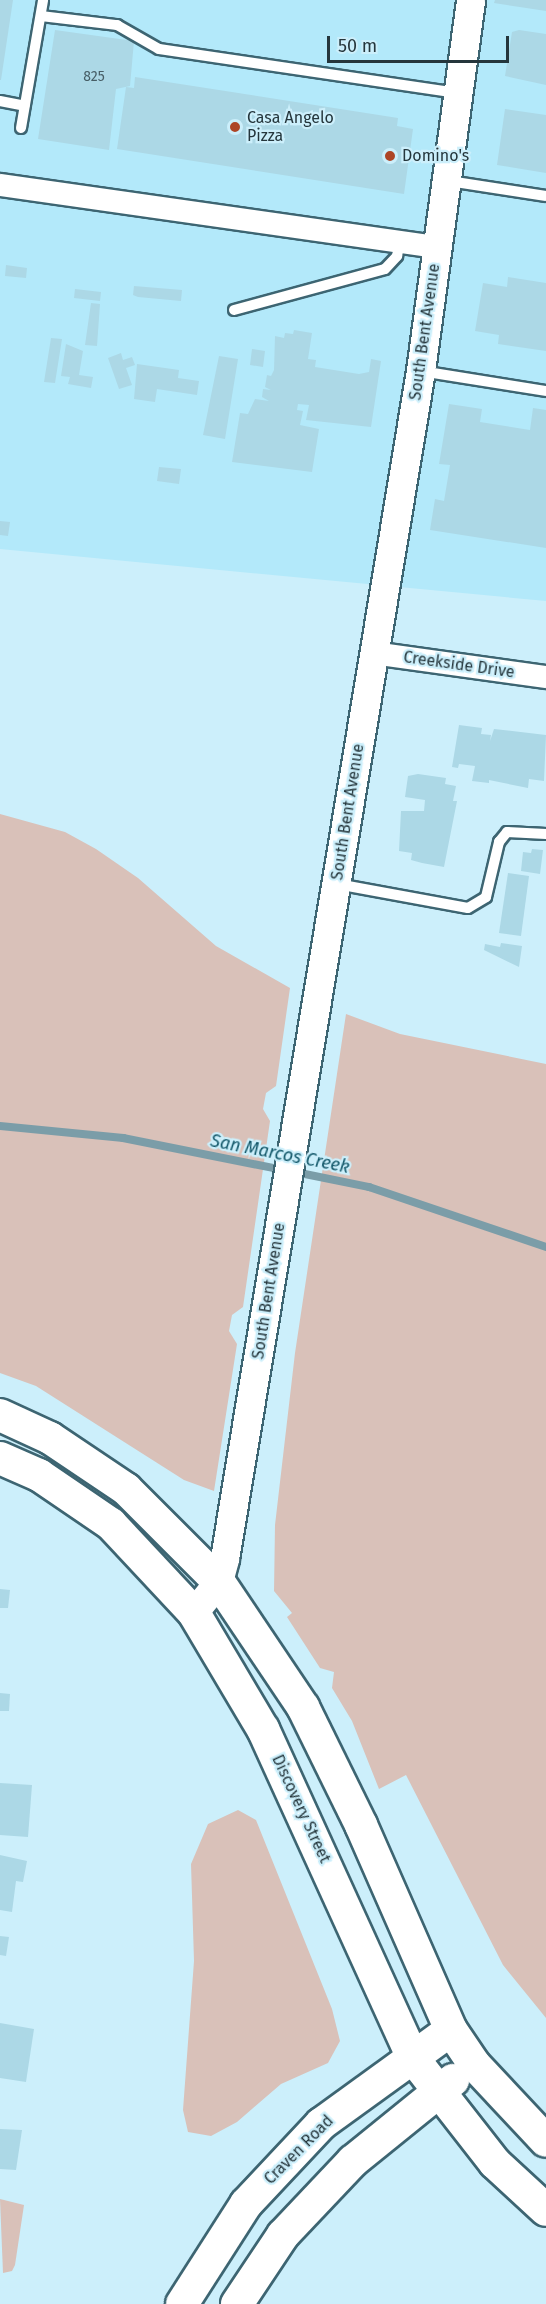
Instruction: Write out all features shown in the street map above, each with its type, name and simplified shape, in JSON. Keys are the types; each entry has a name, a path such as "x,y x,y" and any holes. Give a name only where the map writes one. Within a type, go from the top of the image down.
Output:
{"main road":[{"path":"0,1415 50,1438 126,1489 219,1582 303,1707 361,1826 451,2030 474,2064 538,2132"},
{"name":"Discovery Street","path":"0,1458 39,1475 111,1524 194,1613 263,1729 413,2058 437,2093 495,2163 546,2210"},
{"name":"Craven Road","path":"182,2304 246,2204 321,2124 451,2030"},
{"path":"237,2304 283,2235 353,2161 474,2064"}],"street":[{"name":"South Bent Avenue","path":"194,1613 219,1582 235,1502 421,371 471,0"},
{"path":"0,185 436,247"},
{"name":"Creekside Drive","path":"373,653 546,677"}],"lane":[{"path":"21,128 44,0"},
{"path":"41,16 117,26 159,49 457,93"},
{"path":"0,101 25,106"},
{"path":"445,180 546,196"},
{"path":"234,310 385,268 397,256 400,242"},
{"path":"421,371 546,391"},
{"path":"337,884 468,908 486,897 499,842 507,832 546,834"}],"shaded area":[{"path":"0,0 546,0 546,601 0,549"},
{"path":"0,814 65,832 96,849 138,878 216,946 290,988 276,1086 266,1093 263,1109 270,1121 243,1307 232,1315 229,1331 237,1344 214,1491 184,1480 36,1386 0,1373"},
{"path":"346,1014 400,1034 546,1064 546,2018 503,1965 406,1775 379,1789 352,1721 332,1688 334,1672 320,1668 287,1617 292,1613 274,1591 275,1525 295,1353"},
{"path":"238,1810 256,1820 332,2009 340,2041 328,2063 281,2084 237,2122 211,2136 188,2132 183,2110 194,1961 191,1864 208,1824"},
{"path":"0,2199 24,2205 15,2265 12,2271 3,2273"}],"building":[{"path":"0,0 13,0 1,80 0,80"},
{"path":"495,0 546,0 546,11 494,3"},
{"path":"55,30 134,41 130,86 116,89 109,150 38,139"},
{"path":"519,30 546,34 546,85 505,76 512,32"},
{"path":"135,77 398,118 397,126 413,129 404,194 117,149 126,87 134,88"},
{"path":"505,109 546,115 546,173 497,165"},
{"path":"6,265 27,268 26,278 5,276"},
{"path":"508,277 546,283 546,351 498,344 499,335 475,331 483,283 507,287"},
{"path":"134,286 182,290 181,301 138,297 133,295"},
{"path":"75,289 101,292 100,301 74,298"},
{"path":"91,303 100,304 97,346 85,345"},
{"path":"294,330 312,333 308,359 316,360 315,367 359,374 369,372 371,359 381,361 371,427 306,420 309,405 298,404 297,410 303,411 300,425 319,429 312,472 232,462 240,413 248,414 255,399 269,401 262,397 263,389 271,390 265,387 267,375 271,376 274,370 275,336 284,338 285,333 293,334"},
{"path":"51,338 62,339 55,383 44,382"},
{"path":"66,344 83,351 79,375 93,377 91,388 68,384 70,377 61,376"},
{"path":"252,349 265,351 263,367 250,365"},
{"path":"121,353 123,360 132,357 135,365 126,368 132,385 119,389 108,358"},
{"path":"219,356 238,359 225,439 203,435"},
{"path":"137,364 179,370 178,378 199,381 197,395 157,389 155,402 134,399"},
{"path":"449,404 482,409 480,422 530,430 533,408 546,410 546,548 430,530 435,499 444,501 450,465 439,464"},
{"path":"159,467 181,469 179,484 157,481"},
{"path":"0,521 10,522 8,536 0,535"},
{"path":"459,725 482,728 481,734 491,735 490,741 494,729 546,735 544,781 529,779 528,788 489,780 489,783 472,781 475,766 459,764 458,768 452,767"},
{"path":"418,774 446,778 445,784 456,786 453,801 457,801 444,867 411,860 412,853 399,851 401,811 424,811 425,800 405,797 408,776"},
{"path":"532,849 543,850 540,874 521,871 523,852 531,853"},
{"path":"508,873 529,876 521,936 499,933"},
{"path":"501,943 522,946 519,967 484,950 485,944 500,947"},
{"path":"0,1589 10,1590 8,1608 0,1608"},
{"path":"0,1693 10,1694 9,1711 0,1711"},
{"path":"0,1783 32,1785 28,1837 0,1835"},
{"path":"0,1855 27,1861 23,1882 16,1881 12,1912 0,1910"},
{"path":"0,1936 9,1937 6,1956 0,1955"},
{"path":"0,2023 34,2029 26,2082 0,2078"},
{"path":"0,2129 22,2130 16,2170 0,2169"}],"waterway":[{"name":"San Marcos Creek","path":"0,1126 123,1138 283,1170"},
{"name":"San Marcos Creek","path":"295,1172 369,1187 546,1247"}],"place":[{"name":"Casa Angelo Pizza","path":"235,127"},
{"name":"Domino's","path":"390,156"}]}
